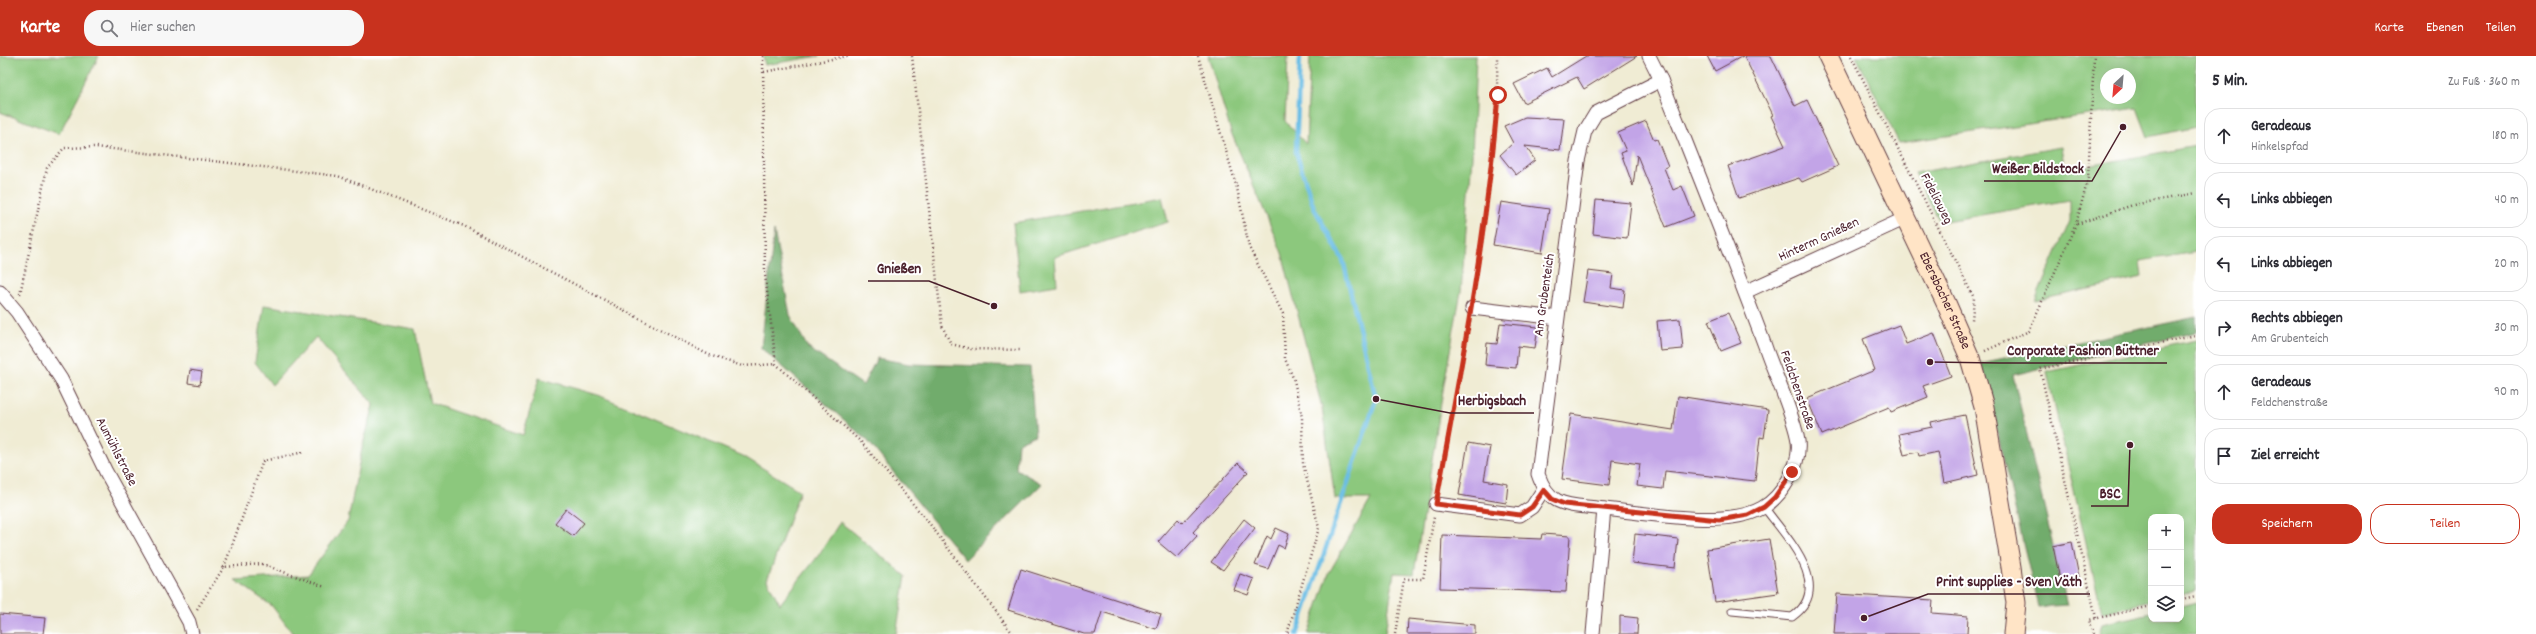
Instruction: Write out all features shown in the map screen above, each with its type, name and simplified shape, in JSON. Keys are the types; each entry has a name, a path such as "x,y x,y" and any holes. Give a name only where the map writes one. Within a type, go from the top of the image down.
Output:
{"street":[{"name":"Feldchenstraße","path":"1604,509 1719,520 1748,515 1764,507 1780,492 1792,472 1798,442 1745,292 1661,80 1649,56"},
{"name":"Ebersbacher Straße","path":"1828,56 1906,218 1970,358 1984,407 2011,567 2016,603 2013,634"},
{"name":"Am Grubenteich","path":"1544,490 1538,464 1578,161 1585,131 1596,113 1661,80"},
{"name":"Hinterm Gnießen","path":"1745,292 1906,218"},
{"name":"Aumühlstraße","path":"0,292 17,312 61,379 106,472 190,628"},
{"path":"1472,308 1557,318"},
{"path":"1436,504 1520,515 1532,507 1544,490 1552,499 1564,504 1604,509 1593,634"}],"lane":[{"path":"1732,611 1792,617 1806,606 1810,597 1809,577 1804,564 1764,507"}],"path":[{"path":"763,56 765,275 776,364 861,442 929,523 1013,634"},
{"path":"764,72 848,56"},
{"path":"912,56 942,326 951,344 971,349 1020,350"},
{"path":"1198,56 1238,188 1249,247 1283,314 1285,359 1294,380 1302,418 1303,464 1320,528 1287,634"},
{"path":"1395,634 1404,578 1423,579 1472,308 1492,163 1498,95 1497,56"},
{"name":"Fidelioweg","path":"1851,56 1974,298 1972,328"},
{"path":"1992,348 2029,331 2076,224 2088,179 2094,56"},
{"path":"17,312 47,168 64,148 96,147 338,176 464,226 709,354 742,366 776,364"},
{"path":"2076,224 2133,205 2196,193"},
{"path":"2096,618 2040,369 2196,335"},
{"path":"190,628 224,567 263,461 304,452"},
{"path":"224,567 262,564 325,587"},
{"path":"2184,598 2196,596"},
{"path":"2093,634 2089,620 2148,607"}],"green space":[{"path":"0,56 99,56 59,134 0,112"},
{"path":"763,56 819,56 765,65"},
{"path":"1208,56 1288,56 1285,121 1306,144 1310,56 1476,56 1472,157 1461,291 1444,384 1414,574 1394,573 1385,634 1308,634 1329,573 1371,499 1335,499 1322,408 1282,253 1231,132"},
{"path":"1856,56 2196,56 2196,127 2148,137 2137,108 1899,143"},
{"path":"2196,146 2196,252 2140,261 2142,277 2035,301 2070,221 2070,200 1940,222 1915,173 2061,147 2065,170"},
{"path":"1162,197 1168,222 1055,257 1057,285 1020,291 1013,223"},
{"path":"774,231 790,315 808,348 863,385 877,358 909,364 1030,367 1035,435 1018,443 1016,469 1042,484 965,560 867,440 761,348"},
{"path":"264,305 415,329 430,403 523,435 539,378 598,395 743,456 800,491 767,580 780,604 818,556 840,522 906,576 896,634 293,634 272,606 235,580 308,575 348,521 362,448 374,405 316,337 272,385 255,362"},
{"path":"2196,317 2196,332 2013,375 2067,605 2038,607 1981,363"},
{"path":"2196,340 2196,591 2184,594 2184,514 2148,514 2148,602 2102,613 2047,372"},
{"path":"2196,602 2196,634 2099,634 2102,624 2148,614 2148,622 2184,622 2184,605"}],"building":[{"path":"1586,56 1637,56 1584,89 1577,77 1524,103 1514,84 1547,68 1552,77"},
{"path":"1707,56 1743,56 1715,71"},
{"path":"1744,56 1771,56 1795,106 1807,100 1838,166 1802,182 1799,178 1739,198 1728,166 1785,146 1771,116 1773,115"},
{"path":"1525,117 1564,119 1560,150 1525,146 1535,160 1516,175 1500,155 1513,143 1504,126"},
{"path":"1646,121 1654,140 1657,139 1668,166 1664,168 1673,190 1682,186 1694,216 1666,227 1637,155 1633,186 1621,153 1626,151 1618,133"},
{"path":"1596,200 1631,203 1627,238 1593,234"},
{"path":"1501,202 1549,209 1542,253 1493,245"},
{"path":"1588,271 1613,274 1611,288 1625,290 1623,308 1583,302"},
{"path":"1728,313 1741,343 1721,351 1708,321"},
{"path":"1680,319 1683,349 1660,351 1657,321"},
{"path":"1500,323 1538,327 1535,348 1518,346 1516,368 1485,365 1487,343 1497,344"},
{"path":"1899,325 1906,344 1934,333 1951,376 1923,386 1928,397 1891,412 1889,407 1822,435 1807,398 1875,370 1863,339"},
{"path":"190,370 202,372 200,385 188,383"},
{"path":"1678,396 1768,410 1764,438 1760,437 1755,481 1665,471 1663,489 1637,486 1640,464 1612,460 1609,485 1562,479 1571,414 1673,430"},
{"path":"1965,415 1978,475 1944,483 1938,452 1919,456 1918,452 1904,455 1899,434 1932,427 1931,422"},
{"path":"1468,443 1490,447 1484,480 1508,484 1506,503 1459,495"},
{"path":"1238,463 1248,472 1193,532 1197,536 1177,558 1158,542 1178,519 1182,523"},
{"path":"566,509 584,523 573,536 555,523"},
{"path":"1244,519 1255,528 1223,570 1211,562"},
{"path":"1276,528 1289,534 1284,548 1278,545 1268,569 1255,565 1267,536 1271,539"},
{"path":"1542,534 1570,536 1566,592 1440,588 1442,535 1541,539"},
{"path":"1635,534 1678,539 1675,568 1632,563"},
{"path":"1769,539 1778,593 1715,602 1707,549"},
{"path":"2072,542 2080,582 2061,585 2053,546"},
{"path":"1021,569 1161,614 1156,629 1102,612 1095,634 1084,634 1008,610"},
{"path":"1240,574 1254,579 1248,595 1234,590"},
{"path":"1837,594 1933,600 1932,613 1968,616 1967,634 1834,634"},
{"path":"0,614 45,618 43,634 0,634"},
{"path":"1620,616 1638,618 1637,634 1620,634"},
{"path":"1408,619 1475,625 1475,634 1407,634"}],"waterway":[{"path":"1297,634 1376,399 1343,260 1314,208 1296,152 1300,56"}],"place":[{"name":"Weißer Bildstock","path":"2123,127"},
{"name":"Gnießen","path":"994,306"},
{"name":"Corporate Fashion Büttner","path":"1930,362"},
{"name":"Herbigsbach","path":"1376,399"},
{"name":"BSC","path":"2130,445"},
{"name":"Print supplies - Sven Väth","path":"1864,618"}],"route":[{"path":"1498,95 1492,163 1472,308 1436,504 1520,515 1532,507 1544,490 1552,499 1564,504 1719,520 1748,515 1764,507 1784,486 1792,472"}]}
